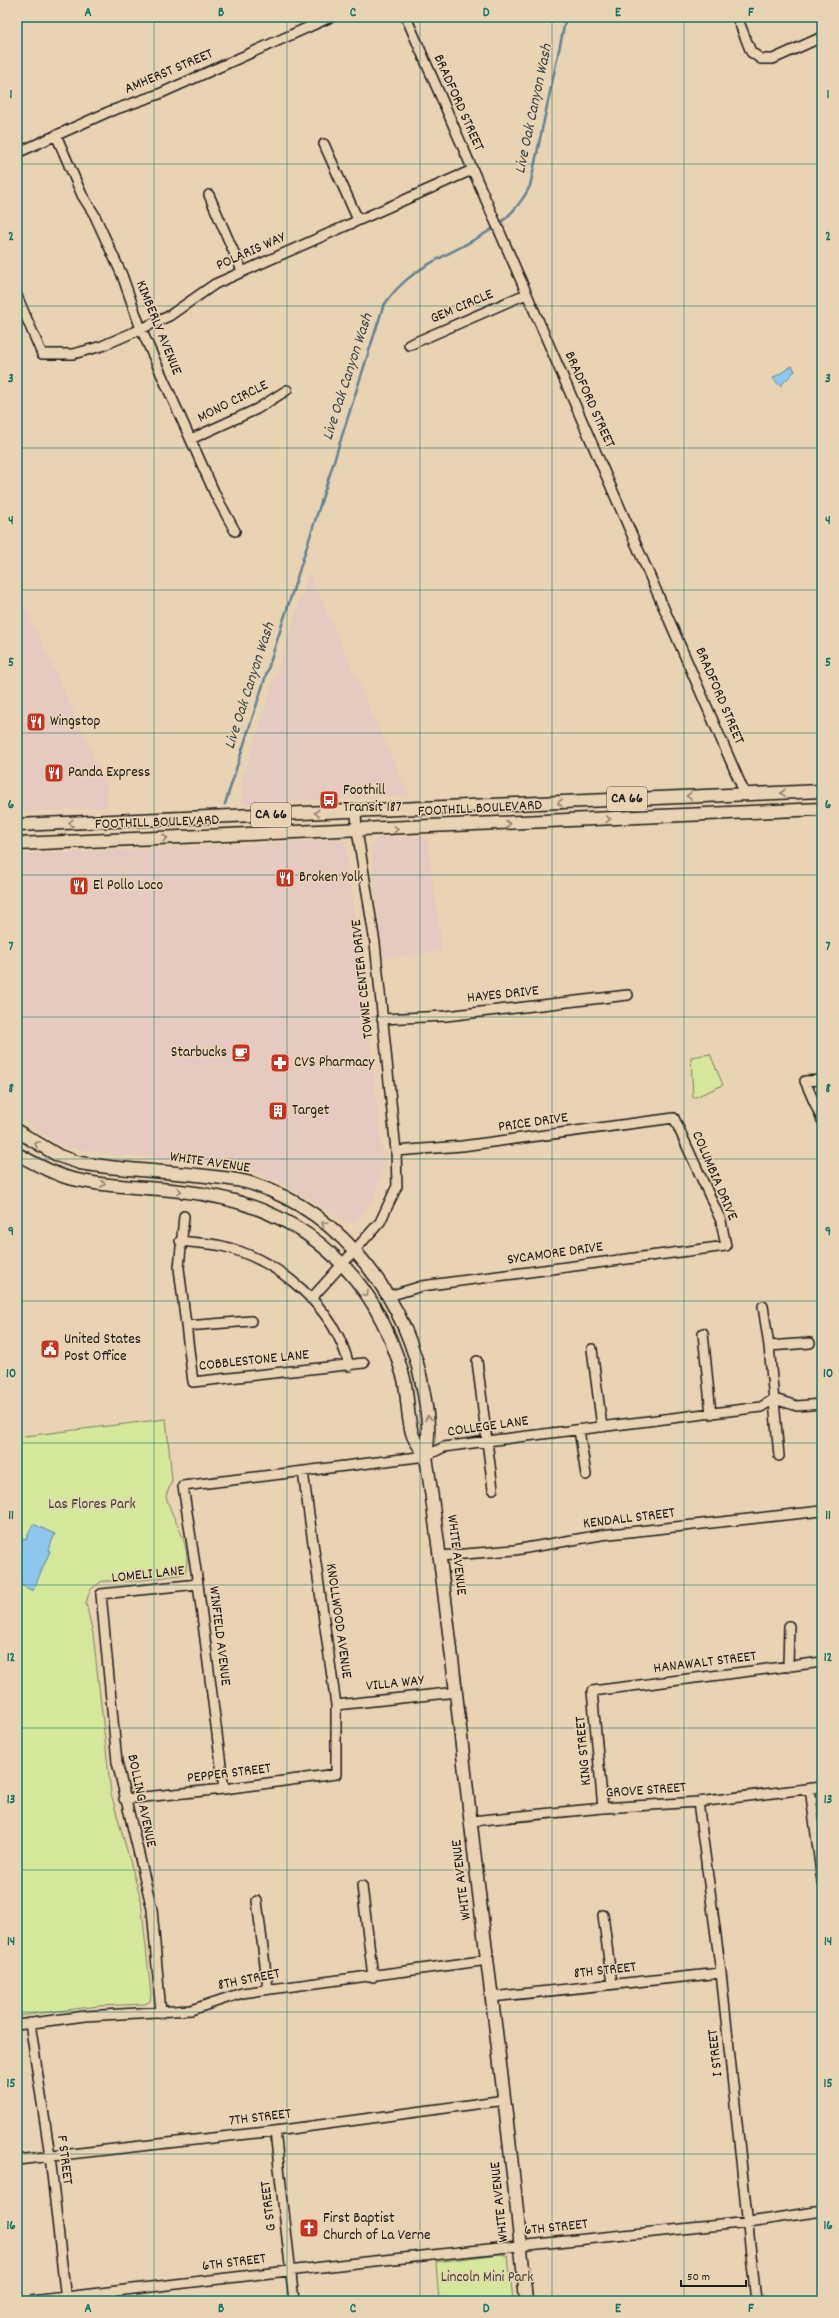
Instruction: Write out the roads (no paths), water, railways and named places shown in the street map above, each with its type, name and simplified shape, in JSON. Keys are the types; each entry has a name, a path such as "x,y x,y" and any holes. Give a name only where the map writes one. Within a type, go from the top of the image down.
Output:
{"main road":[{"name":"CA 66","path":"745,794 822,792"},
{"name":"FOOTHILL BOULEVARD","path":"17,825 356,812 745,794"},
{"name":"FOOTHILL BOULEVARD","path":"17,844 822,809"},
{"name":"WHITE AVENUE","path":"17,1130 59,1156 80,1163 215,1177 253,1184 288,1200 331,1229 371,1268 390,1296 406,1329 420,1369 430,1431 426,1456 457,1692 505,2100 526,2301"},
{"name":"WHITE AVENUE","path":"17,1154 47,1170 92,1183 212,1195 246,1203 298,1227 341,1263 357,1280 373,1305 391,1338 404,1380 412,1434 426,1456"}],"street":[{"name":"AMHERST STREET","path":"17,153 108,112 159,94 331,17"},
{"name":"BRADFORD STREET","path":"406,17 496,226 610,481 745,794"},
{"path":"737,17 751,52 761,59 773,59 822,36"},
{"name":"KIMBERLY AVENUE","path":"56,135 82,196 94,214 122,275 141,330 216,496 235,531"},
{"path":"324,144 358,220"},
{"name":"POLARIS WAY","path":"17,296 42,354 72,354 102,346 141,330 169,316 215,284 242,271 472,170"},
{"path":"209,195 242,271"},
{"name":"GEM CIRCLE","path":"409,345 526,294"},
{"name":"MONO CIRCLE","path":"191,439 257,409 287,390"},
{"name":"TOWNE CENTER DRIVE","path":"311,1298 341,1263 380,1222 397,1186 396,1151 373,927 357,830 356,812"},
{"name":"HAYES DRIVE","path":"382,1019 446,1016 628,996"},
{"path":"822,1080 804,1081 822,1120"},
{"name":"PRICE DRIVE","path":"396,1151 462,1146 674,1118"},
{"name":"COLUMBIA DRIVE","path":"674,1118 720,1221 726,1246"},
{"name":"COBBLESTONE LANE","path":"184,1216 180,1241 179,1268 194,1382 364,1364"},
{"path":"180,1241 222,1246 260,1260 311,1298 337,1331 349,1366"},
{"name":"SYCAMORE DRIVE","path":"390,1296 422,1286 726,1246"},
{"path":"763,1306 769,1346 779,1456"},
{"path":"186,1326 252,1321"},
{"path":"703,1333 711,1414"},
{"path":"769,1346 810,1343"},
{"path":"592,1349 602,1427"},
{"path":"477,1361 493,1489"},
{"path":"774,1399 796,1406 822,1404"},
{"name":"COLLEGE LANE","path":"183,1486 426,1456 444,1447 487,1441 761,1407 774,1399"},
{"path":"579,1430 586,1475"},
{"name":"KNOLLWOOD AVENUE","path":"303,1472 336,1705 336,1774"},
{"name":"WINFIELD AVENUE","path":"183,1486 198,1584 224,1789"},
{"name":"KENDALL STREET","path":"440,1556 515,1550 601,1535 822,1510"},
{"name":"LOMELI LANE","path":"101,1594 198,1584"},
{"name":"BOLLING AVENUE","path":"101,1594 117,1762 124,1799 152,1909 161,2013"},
{"path":"788,1667 789,1626"},
{"name":"HANAWALT STREET","path":"592,1691 822,1662"},
{"name":"KING STREET","path":"592,1691 603,1808"},
{"name":"VILLA WAY","path":"336,1705 457,1692"},
{"name":"PEPPER STREET","path":"124,1799 224,1789 336,1774"},
{"name":"GROVE STREET","path":"471,1821 603,1808 698,1802 822,1787"},
{"path":"810,1788 822,1881"},
{"name":"I STREET","path":"698,1802 721,1973 749,2222 756,2301"},
{"path":"362,1886 373,1977"},
{"path":"257,1901 268,1989"},
{"path":"603,1915 612,1984"},
{"name":"8TH STREET","path":"17,2025 85,2016 161,2013 191,2010 242,1993 373,1977 488,1960"},
{"name":"8TH STREET","path":"492,1997 721,1973"},
{"name":"F STREET","path":"30,2023 50,2156 66,2299"},
{"name":"7TH STREET","path":"17,2160 275,2131 505,2100"},
{"name":"G STREET","path":"275,2131 294,2301"},
{"name":"6TH STREET","path":"31,2301 66,2299 291,2271 749,2222 822,2211"}],"water":[{"path":"792,366 795,371 780,386 773,378"},
{"path":"33,1524 55,1534 48,1550 50,1551 33,1591 17,1583 17,1554 23,1539 26,1540"}],"waterway":[{"name":"Live Oak Canyon Wash","path":"225,804 383,307 399,287 417,272 499,224 516,208 530,186 566,17"}],"place":[{"name":"Wingstop","path":"36,722"},
{"name":"Panda Express","path":"54,773"},
{"name":"Foothill Transit 187","path":"329,800"},
{"name":"Broken Yolk","path":"285,878"},
{"name":"El Pollo Loco","path":"79,886"},
{"name":"Starbucks","path":"241,1053"},
{"name":"CVS Pharmacy","path":"280,1063"},
{"name":"Target","path":"278,1111"},
{"name":"United States Post Office","path":"50,1349"},
{"name":"First Baptist Church of La Verne","path":"309,2228"}],"park label":[{"name":"Las Flores Park","path":"92,1505"},
{"name":"Lincoln Mini Park","path":"487,2278"}]}
